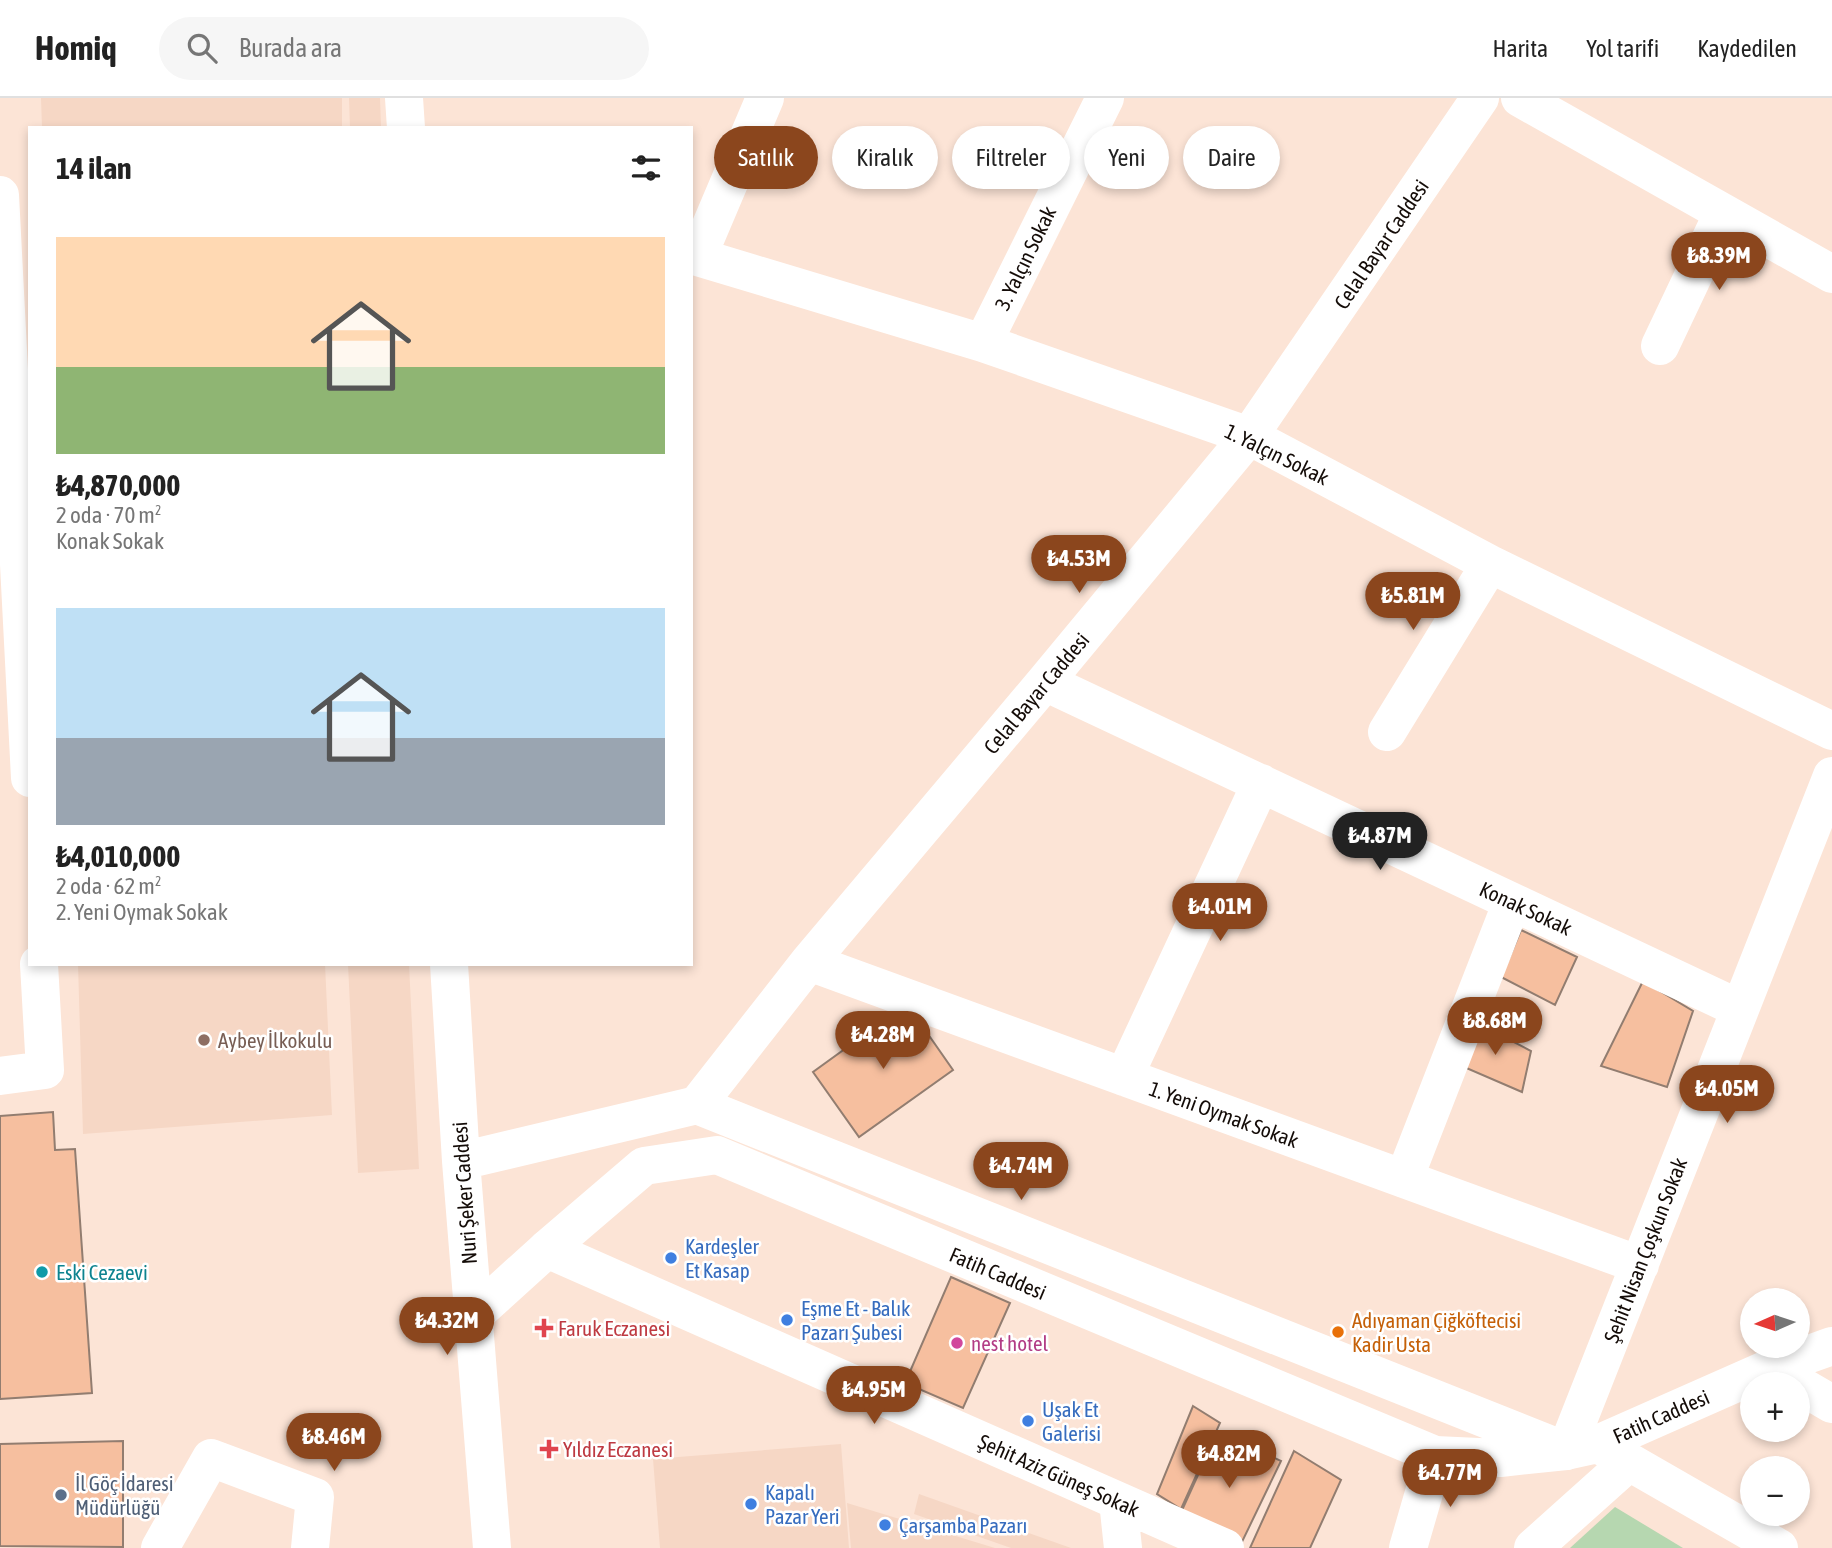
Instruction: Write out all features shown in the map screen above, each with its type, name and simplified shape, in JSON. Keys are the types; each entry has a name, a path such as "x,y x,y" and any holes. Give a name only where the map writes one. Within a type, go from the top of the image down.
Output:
{"street":[{"path":"404,98 405,126"},
{"path":"695,256 765,98"},
{"name":"3. Yalçın Sokak","path":"983,343 1105,98"},
{"name":"Celal Bayar Caddesi","path":"697,1105 809,962 1249,436 1480,98"},
{"path":"1520,98 1832,274"},
{"path":"0,195 3,304 28,746"},
{"path":"1660,346 1723,213"},
{"name":"1. Yalçın Sokak","path":"695,256 983,343 1249,436 1490,564 1832,731"},
{"path":"1387,732 1490,564"},
{"name":"Konak Sokak","path":"1045,682 1740,1009"},
{"name":"Şehit Nisan Çoşkun Sokak","path":"1598,1452 1640,1265 1832,776"},
{"path":"1125,1077 1261,783"},
{"path":"1404,1179 1512,902"},
{"name":"1. Yeni Oymak Sokak","path":"809,962 1640,1265"},
{"path":"0,1076 45,1070 39,966"},
{"name":"Nuri Şeker Caddesi","path":"449,966 460,1161 492,1548"},
{"path":"460,1161 697,1105"},
{"name":"Fatih Caddesi","path":"697,1105 1598,1452"},
{"name":"Fatih Caddesi","path":"473,1316 644,1166 717,1156 1435,1455 1500,1458 1598,1452 1770,1368 1832,1346"},
{"name":"Şehit Aziz Güneş Sokak","path":"547,1249 1226,1548"},
{"path":"1770,1368 1832,1404"},
{"path":"1534,1548 1598,1452 1779,1548"},
{"path":"1408,1548 1435,1455"},
{"path":"160,1548 211,1458 315,1497 310,1548"},
{"path":"1118,1500 1124,1548"}],"shaded area":[{"path":"41,98 342,98 342,126 42,126"},
{"path":"349,98 380,98 381,126 350,126"},
{"name":"Aybey İlkokulu","path":"78,966 325,966 332,1115 83,1134"},
{"path":"348,966 409,966 419,1169 358,1173"},
{"name":"Kapalı Pazar Yeri","path":"841,1444 849,1548 660,1548 653,1459"},
{"path":"919,1494 1071,1548 1011,1548 914,1514"},
{"name":"Çarşamba Pazarı","path":"847,1503 995,1548 851,1548"}],"green space":[{"path":"1615,1507 1683,1548 1570,1548"}],"building":[{"path":"1521,930 1577,957 1555,1005 1501,977"},
{"path":"1643,981 1693,1011 1667,1087 1601,1066"},
{"path":"907,1004 953,1070 859,1137 813,1072"},
{"path":"1474,1021 1531,1051 1522,1092 1457,1064"},
{"name":"Eski Cezaevi","path":"53,1112 55,1150 75,1149 92,1393 0,1399 0,1116"},
{"name":"nest hotel","path":"951,1277 1010,1303 963,1408 905,1383"},
{"path":"1193,1406 1220,1423 1181,1509 1157,1494"},
{"path":"1218,1431 1281,1461 1239,1548 1178,1519"},
{"name":"İl Göç İdaresi Müdürlüğü","path":"123,1441 123,1547 0,1546 0,1444"},
{"path":"1294,1451 1341,1480 1310,1548 1250,1548"}],"place":[{"name":"Aybey İlkokulu","path":"204,1040"},
{"name":"Kardeşler Et Kasap","path":"671,1258"},
{"name":"Eski Cezaevi","path":"42,1272"},
{"name":"Eşme Et - Balık Pazarı Şubesi","path":"787,1320"},
{"name":"Faruk Eczanesi","path":"544,1328"},
{"name":"Adıyaman Çiğköftecisi Kadir Usta","path":"1338,1332"},
{"name":"nest hotel","path":"957,1343"},
{"name":"Uşak Et Galerisi","path":"1028,1421"},
{"name":"Yıldız Eczanesi","path":"549,1449"},
{"name":"İl Göç İdaresi Müdürlüğü","path":"61,1495"},
{"name":"Kapalı Pazar Yeri","path":"751,1504"},
{"name":"Çarşamba Pazarı","path":"885,1525"}]}
